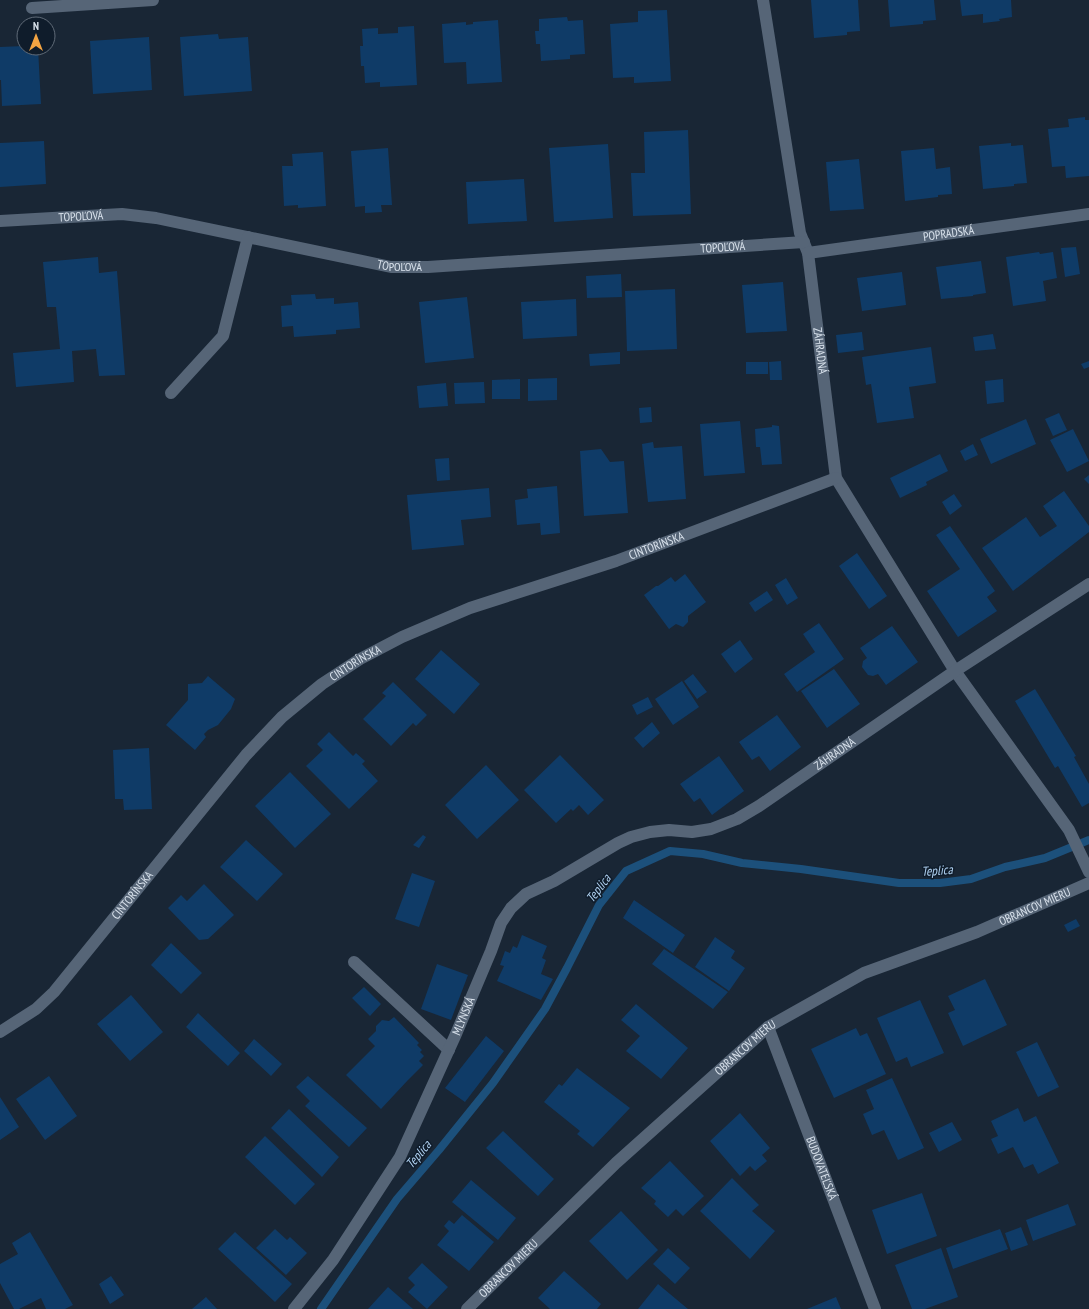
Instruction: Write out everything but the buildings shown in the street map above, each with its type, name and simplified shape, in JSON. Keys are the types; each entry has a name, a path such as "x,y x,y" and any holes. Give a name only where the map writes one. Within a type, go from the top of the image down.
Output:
{"street":[{"path":"32,8 86,2 153,0"},
{"name":"ZÁHRADNÁ","path":"763,0 800,233 808,253 836,478 955,671 1069,830 1089,872"},
{"name":"TOPOĽOVÁ","path":"0,221 122,214 156,218 391,267 428,267 804,242"},
{"name":"POPRADSKÁ","path":"808,253 1089,214"},
{"path":"170,393 223,336 248,237"},
{"name":"CINTORÍNSKA","path":"0,1032 36,1009 54,992 246,755 282,718 322,684 360,659 402,637 470,608 616,561 836,478"},
{"name":"ZÁHRADNÁ","path":"711,829 737,819 759,806 955,671 1089,584"},
{"name":"MLYNSKÁ","path":"294,1309 333,1260 400,1157 492,951 501,923 511,908 526,894 554,881 618,843 631,837 650,832 669,830 692,832 711,829"},
{"name":"OBRANCOV MIERU","path":"467,1309 616,1163 768,1027 864,973 977,932 1089,883"},
{"path":"354,962 449,1050"},
{"name":"BUDOVATEĽSKÁ","path":"768,1027 875,1309"}],"waterway":[{"name":"Teplica","path":"321,1309 397,1199 493,1083 545,1009 599,905 626,871 670,851 703,854 742,863 801,869 899,883 940,883 971,879 1005,867 1045,858 1089,840"}]}
